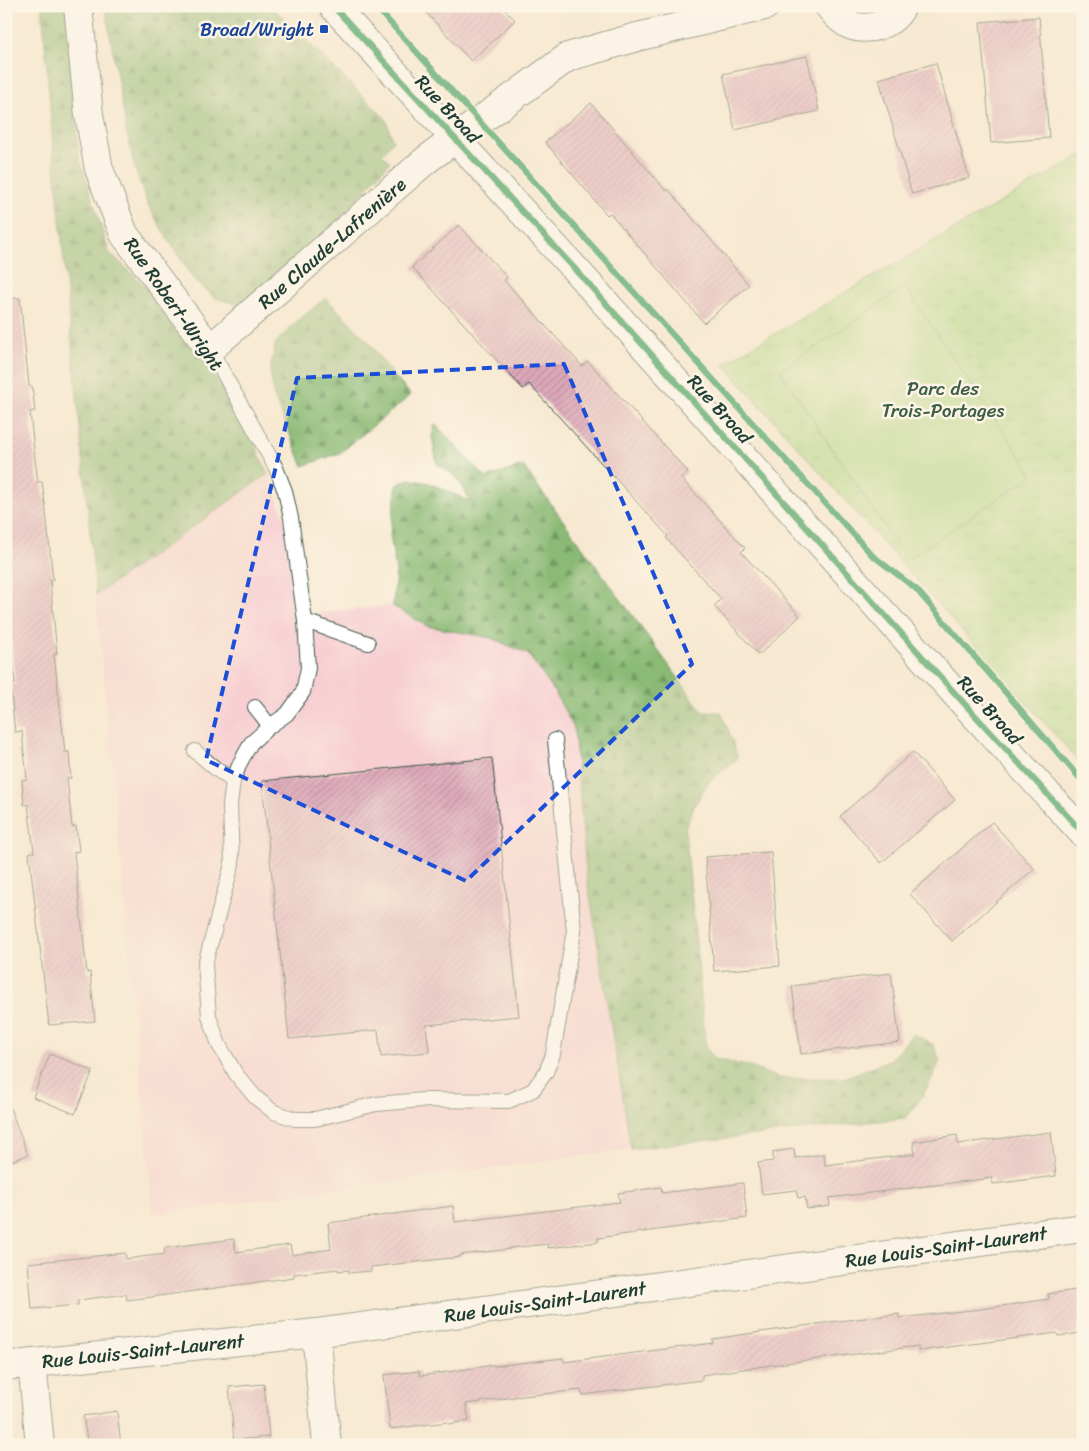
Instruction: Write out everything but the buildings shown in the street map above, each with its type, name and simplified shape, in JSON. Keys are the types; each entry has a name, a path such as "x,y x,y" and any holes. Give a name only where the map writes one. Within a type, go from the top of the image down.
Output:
{"street":[{"name":"Rue Robert-Wright","path":"78,6 89,115 99,169 124,234 210,349"},
{"name":"Rue Broad","path":"333,6 575,269 961,700 1083,833"},
{"name":"Rue Claude-Lafrenière","path":"210,349 426,160 568,57 637,37 765,6"},
{"path":"829,6 838,17 849,24 863,28 877,26 890,20 902,6"},
{"name":"Rue Louis-Saint-Laurent","path":"19,1364 316,1333 1083,1228"},
{"path":"316,1333 328,1445"},
{"path":"19,1364 40,1445"}],"lane":[{"name":"Rue Robert-Wright","path":"210,349 276,468 285,491 291,518 305,621 308,668 303,692 287,714 250,743 233,780 230,805 232,864 204,964 209,1016 217,1037 236,1074 255,1097 274,1112 295,1119 315,1119 376,1104 423,1100 509,1101 533,1090 546,1072 553,1054 574,931 555,740"},
{"path":"305,621 368,643"},
{"path":"255,707 270,726"},
{"path":"195,751 216,769 233,780"}],"highlighted area":[{"path":"564,364 692,664 466,881 206,760 297,378"}],"shaded area":[{"path":"268,474 284,517 303,614 393,606 427,626 491,638 528,654 554,691 574,728 586,872 631,1149 153,1214 96,595"}],"green space":[{"path":"42,6 66,6 79,157 109,252 171,310 247,426 268,474 96,595 54,158"},
{"path":"105,6 271,6 386,119 393,141 382,154 390,162 274,292 257,302 236,304 215,298 193,279 147,203 135,169 127,134"},
{"name":"Parc des Trois-Portages","path":"1083,154 1083,766 723,364"},
{"path":"905,287 1033,475 907,560 780,371"},
{"path":"326,298 368,341 392,374 411,395 340,453 303,466 274,396 270,370 276,342 297,321"},
{"path":"435,424 486,478 523,466 703,712 721,712 738,758 707,784 685,828 706,1048 715,1059 748,1066 779,1078 844,1078 891,1059 913,1034 933,1044 940,1061 917,1105 906,1118 631,1149 586,872 574,728 554,691 528,654 491,638 427,626 393,606 396,571 390,535 397,485 409,479 429,483 471,502 457,477 437,464 432,437"}],"cycle path":[{"path":"333,6 575,269 961,700 1083,833"},
{"path":"375,6 872,555 916,589 1083,782"}],"place":[{"name":"Broad/Wright","path":"324,29"}]}
